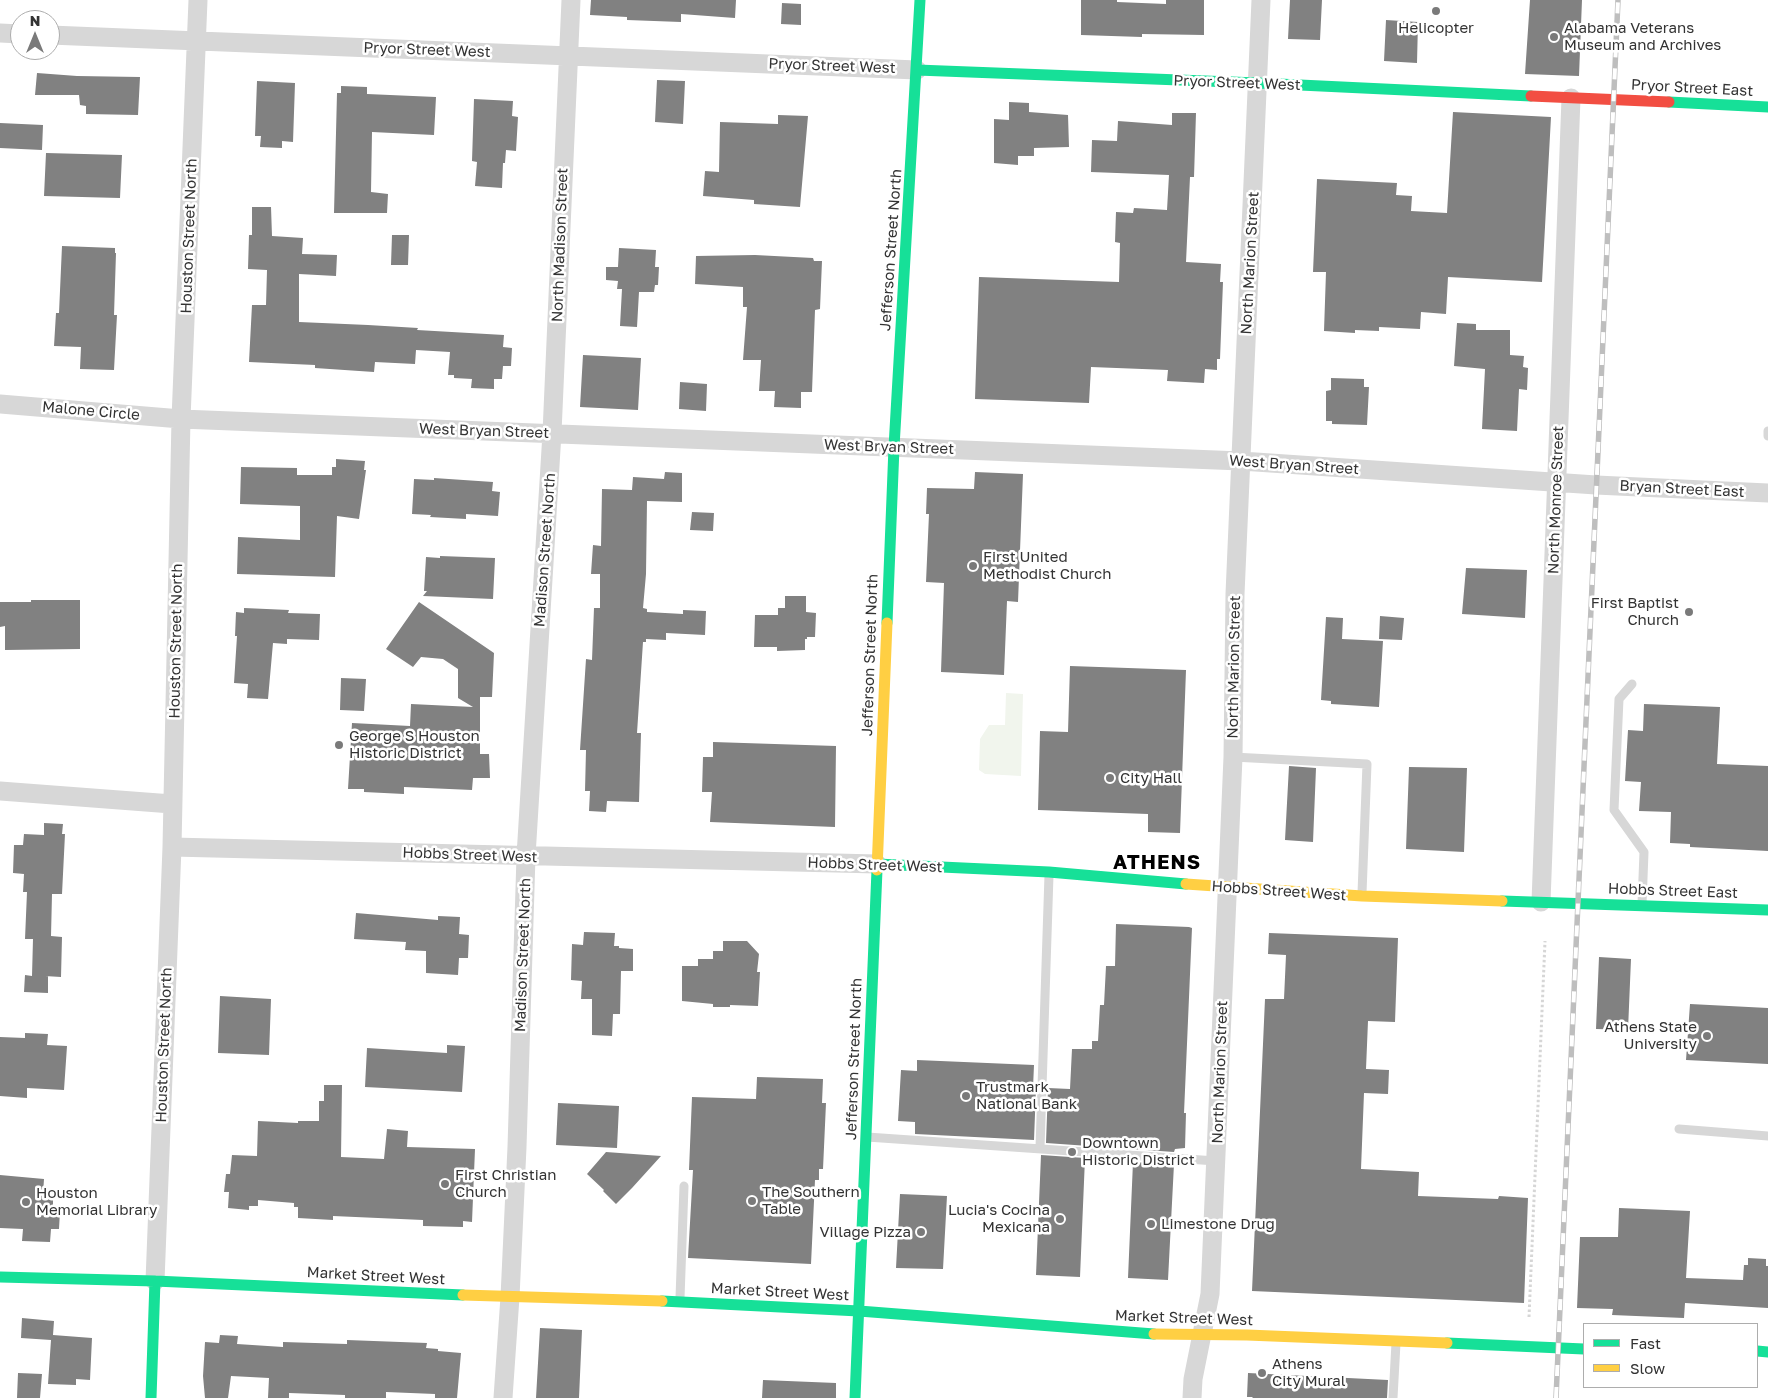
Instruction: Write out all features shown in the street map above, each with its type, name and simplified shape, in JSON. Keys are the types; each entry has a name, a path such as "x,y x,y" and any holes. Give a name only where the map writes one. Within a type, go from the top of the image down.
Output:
{"main road":[{"name":"Jefferson Street North","path":"855,1398 894,447 920,0"},
{"name":"Pryor Street West","path":"917,70 1614,99"},
{"name":"Pryor Street East","path":"1614,99 1768,107"},
{"name":"Hobbs Street West","path":"877,864 1049,872 1227,888 1362,896 1577,902"},
{"name":"Hobbs Street East","path":"1577,902 1768,910"},
{"name":"Market Street West","path":"0,1277 155,1281 510,1297 679,1301 859,1311 1160,1334 1247,1335 1583,1349"},
{"path":"151,1398 155,1281"}],"street":[{"name":"Houston Street North","path":"155,1281 172,847 181,419 198,0"},
{"path":"568,56 571,0"},
{"name":"North Marion Street","path":"1192,1398 1193,1379 1210,1294 1233,757 1235,594 1262,0"},
{"name":"Pryor Street West","path":"60,35 917,70"},
{"name":"North Madison Street","path":"552,434 568,56"},
{"name":"North Monroe Street","path":"1541,902 1571,98"},
{"name":"Malone Circle","path":"0,404 181,419"},
{"name":"West Bryan Street","path":"181,419 1241,461 1596,485"},
{"name":"Madison Street North","path":"503,1398 517,1147 526,856 552,434"},
{"name":"Bryan Street East","path":"1596,485 1768,493"},
{"path":"0,791 172,804"},
{"name":"Hobbs Street West","path":"172,847 877,864"}],"lane":[{"path":"1768,431 1768,436"},
{"path":"1632,684 1619,699 1614,810 1644,852 1642,905"},
{"path":"1233,757 1366,764 1362,896"},
{"path":"1040,1148 1049,872"},
{"path":"1679,1130 1768,1136"},
{"path":"866,1136 1216,1162"},
{"path":"679,1301 684,1186"},
{"path":"1393,1398 1396,1342"}],"path":[{"path":"1529,1317 1545,941"}],"shaded area":[{"path":"1006,693 1023,694 1021,776 985,774 979,770 980,739 989,725 1005,725"}],"building":[{"path":"591,0 736,0 735,18 681,14 681,22 627,20 627,17 590,15"},
{"path":"1081,0 1117,0 1117,2 1166,4 1166,0 1204,0 1204,35 1142,34 1142,37 1081,35"},
{"path":"1290,0 1322,0 1320,40 1288,39"},
{"name":"Alabama Veterans Museum and Archives","path":"1530,0 1582,0 1579,76 1525,74"},
{"path":"782,3 801,4 801,25 781,24"},
{"path":"1386,20 1418,22 1417,63 1384,61"},
{"path":"37,73 140,77 138,115 86,114 86,106 80,105 79,95 35,95"},
{"path":"657,80 685,81 683,124 655,122"},
{"path":"257,81 295,83 293,142 282,141 282,148 260,147 261,136 255,136"},
{"path":"341,86 367,87 367,94 436,97 434,135 372,132 371,192 388,194 387,213 334,213 337,93 341,93"},
{"path":"474,99 513,101 512,116 518,117 516,151 506,150 505,163 503,163 502,188 475,186 477,162 472,161"},
{"path":"1009,102 1029,103 1029,112 1068,115 1069,147 1034,148 1034,156 1018,156 1018,165 994,163 994,119 1009,120"},
{"path":"1453,112 1551,117 1542,282 1448,277 1446,314 1421,312 1420,329 1379,327 1379,331 1355,330 1355,333 1324,331 1326,272 1313,272 1317,179 1397,183 1396,195 1412,196 1411,211 1447,213"},
{"path":"1172,113 1196,113 1194,177 1190,177 1186,262 1221,264 1220,282 1223,282 1220,359 1217,359 1217,370 1205,369 1204,383 1167,381 1168,370 1091,367 1089,403 975,399 979,277 1119,282 1120,243 1115,242 1116,212 1133,213 1134,208 1167,210 1169,175 1091,172 1092,140 1117,141 1118,121 1172,125"},
{"path":"778,115 808,116 800,207 754,204 754,200 703,196 705,171 719,172 720,122 778,124"},
{"path":"0,123 43,125 42,150 0,148"},
{"path":"46,153 122,155 120,198 44,196"},
{"path":"252,207 271,207 272,236 303,238 302,254 337,255 336,276 299,274 299,322 418,328 417,330 504,335 503,347 512,348 511,366 503,366 502,379 494,379 494,389 471,388 472,379 454,378 454,375 448,375 450,352 416,350 415,364 375,362 374,372 315,368 315,365 249,362 252,305 266,305 267,270 248,269 249,235 252,235"},
{"path":"392,235 409,235 408,265 391,265"},
{"path":"62,246 115,248 114,315 117,315 114,370 80,369 81,347 54,346 56,313 59,313"},
{"path":"619,248 656,250 655,267 659,267 658,285 655,285 654,292 639,292 637,327 620,326 622,289 617,289 618,281 606,280 606,267 618,267"},
{"path":"755,255 813,258 814,261 822,261 820,309 815,310 812,392 801,392 801,408 774,407 775,391 759,391 761,360 743,360 747,307 743,307 743,287 695,284 696,256"},
{"path":"1457,323 1476,324 1476,330 1510,330 1510,355 1524,356 1523,367 1528,368 1527,390 1519,389 1517,431 1482,429 1485,369 1454,366"},
{"path":"583,355 641,358 638,410 580,407"},
{"path":"1331,378 1364,379 1364,387 1369,387 1367,425 1332,424 1332,421 1326,421 1326,391 1331,390"},
{"path":"680,382 707,384 706,411 679,409"},
{"path":"336,459 365,461 364,470 366,470 359,519 337,516 335,577 237,574 238,537 300,540 300,506 240,504 241,467 297,468 297,475 332,475 332,467 336,467"},
{"path":"665,472 682,473 682,502 647,501 646,574 643,608 647,609 647,612 683,614 683,610 706,611 705,635 666,633 666,640 646,639 646,642 643,642 637,733 641,733 639,802 607,801 606,812 589,811 590,791 585,791 586,750 580,750 586,659 592,660 594,608 600,608 600,574 591,574 593,545 601,546 602,489 632,490 633,477 664,479"},
{"name":"First United Methodist Church","path":"975,472 1023,474 1018,602 1007,601 1004,675 941,672 944,583 926,582 929,514 926,514 927,488 974,489"},
{"path":"434,478 493,482 492,491 500,492 498,516 466,514 466,519 412,514 414,479 434,480"},
{"path":"692,512 714,513 713,531 690,530"},
{"path":"440,556 495,558 493,599 423,596 427,591 424,591 426,557 440,558"},
{"path":"1466,568 1527,570 1525,618 1462,614"},
{"path":"785,596 806,596 806,612 816,613 815,637 807,637 805,639 805,650 777,651 777,647 754,647 755,615 778,615 778,608 785,608"},
{"path":"31,600 80,600 80,649 5,650 5,626 0,627 0,602 31,602"},
{"path":"419,602 494,653 492,697 480,697 480,754 489,754 490,778 473,778 472,790 404,787 404,794 364,792 364,789 348,789 352,723 410,726 411,704 473,707 458,698 458,669 443,659 421,657 413,667 386,649"},
{"path":"244,608 289,610 288,613 320,614 319,640 287,639 287,644 273,643 268,699 247,698 248,684 234,683 237,636 235,636 236,612 244,613"},
{"path":"1380,616 1404,618 1402,640 1379,639"},
{"path":"1326,617 1343,618 1342,639 1383,641 1379,707 1331,704 1331,701 1321,700"},
{"name":"City Hall","path":"1070,666 1186,670 1180,833 1148,832 1148,814 1038,810 1040,731 1068,732"},
{"path":"341,678 366,679 364,711 340,710"},
{"path":"1644,704 1720,707 1717,764 1768,766 1768,851 1690,847 1690,844 1670,843 1671,812 1639,811 1641,782 1625,781 1628,730 1643,731"},
{"path":"713,742 836,746 835,827 710,822 712,792 702,792 703,757 713,757"},
{"path":"1289,766 1316,768 1313,842 1285,840"},
{"path":"1409,767 1467,768 1464,852 1406,849"},
{"path":"44,823 63,824 62,834 65,834 62,894 52,894 51,936 62,937 61,977 48,976 48,993 24,992 25,975 32,976 33,939 25,939 27,892 23,892 24,874 13,873 14,845 23,845 24,834 44,835"},
{"path":"356,913 438,920 438,916 460,917 459,934 469,935 468,958 459,958 458,975 426,973 426,951 405,950 406,942 354,939"},
{"path":"1116,924 1192,928 1184,1113 1186,1113 1185,1148 1175,1149 1174,1152 1046,1143 1048,1088 1070,1089 1072,1049 1092,1049 1092,1041 1098,1041 1100,1005 1104,1005 1106,966 1115,966"},
{"path":"584,932 615,933 614,946 633,949 633,971 621,971 620,1014 613,1014 612,1036 592,1035 592,999 581,999 582,981 571,980 572,944 583,945"},
{"path":"1269,933 1398,938 1395,1022 1368,1021 1366,1069 1389,1070 1388,1094 1364,1093 1361,1169 1419,1172 1418,1196 1498,1199 1499,1196 1528,1198 1524,1303 1252,1291 1265,999 1284,999 1286,955 1268,954"},
{"path":"723,941 747,941 759,954 757,972 760,972 758,1006 730,1005 730,1007 713,1007 713,1004 682,1001 682,966 698,966 698,959 713,959 713,951 723,951"},
{"path":"1599,957 1631,959 1628,1030 1596,1029"},
{"path":"220,996 271,999 269,1055 218,1053"},
{"path":"1690,1004 1768,1008 1768,1064 1686,1060"},
{"path":"25,1033 48,1034 47,1045 67,1046 64,1090 27,1088 27,1098 0,1096 0,1037 25,1038"},
{"path":"447,1045 465,1046 462,1092 365,1087 367,1048 447,1053"},
{"name":"Trustmark National Bank","path":"917,1060 1034,1065 1033,1088 1036,1088 1034,1140 915,1134 915,1122 898,1121 901,1070 917,1071"},
{"path":"757,1077 823,1079 822,1103 826,1103 823,1169 819,1169 819,1180 815,1180 811,1264 688,1258 693,1170 689,1170 692,1097 756,1099"},
{"path":"324,1085 342,1085 341,1157 384,1159 387,1129 408,1131 407,1147 475,1149 472,1222 463,1221 463,1227 423,1226 423,1220 333,1216 333,1220 298,1218 298,1207 294,1207 294,1203 258,1200 258,1206 249,1206 249,1210 228,1208 229,1192 224,1192 226,1174 230,1174 232,1155 257,1156 258,1121 298,1123 298,1121 319,1121 319,1101 324,1101"},
{"path":"558,1103 619,1106 617,1148 556,1145"},
{"path":"606,1152 661,1156 616,1204 587,1174"},
{"name":"Lucia's Cocina Mexicana","path":"1041,1155 1085,1158 1080,1277 1036,1275"},
{"name":"Limestone Drug","path":"1133,1162 1174,1164 1168,1280 1128,1278"},
{"name":"Houston Memorial Library","path":"0,1175 44,1179 43,1194 53,1194 53,1210 60,1211 59,1229 51,1229 50,1242 22,1241 23,1229 0,1228"},
{"name":"Village Pizza","path":"900,1194 947,1196 943,1269 896,1268"},
{"path":"1619,1208 1690,1211 1686,1278 1743,1280 1744,1265 1748,1265 1748,1258 1766,1259 1766,1266 1768,1266 1768,1308 1685,1303 1684,1318 1612,1315 1613,1309 1577,1308 1580,1237 1618,1237"},
{"path":"22,1318 54,1321 53,1335 92,1338 90,1380 76,1379 76,1385 48,1384 51,1340 21,1338"},
{"path":"540,1328 582,1330 579,1398 536,1398"},
{"path":"220,1335 238,1336 237,1344 283,1347 283,1342 347,1344 347,1340 427,1343 426,1348 461,1353 457,1398 435,1398 435,1394 386,1392 386,1398 345,1398 345,1395 289,1393 289,1398 268,1398 269,1378 231,1376 228,1398 205,1398 203,1376 205,1342 219,1343"},
{"path":"18,1373 42,1374 40,1398 17,1398"},
{"path":"1248,1373 1388,1380 1387,1398 1252,1398 1247,1397"},
{"path":"763,1380 836,1383 836,1398 762,1398"}],"railway":[{"path":"1556,1398 1618,0"}],"traffic: fast":[{"path":"887,623 894,447 920,0"},
{"path":"917,70 1531,96"},
{"path":"1669,102 1768,107"},
{"path":"877,864 1049,872 1186,884"},
{"path":"855,1398 877,870"},
{"path":"1502,901 1768,910"},
{"path":"0,1277 155,1281 463,1295"},
{"path":"151,1398 155,1281"},
{"path":"662,1301 859,1311 1154,1334"},
{"path":"1447,1343 1583,1349"},
{"path":"1758,1351 1768,1352"}],"traffic: slow":[{"path":"877,870 887,623"},
{"path":"1186,884 1362,896 1502,901"},
{"path":"463,1295 662,1301"},
{"path":"1154,1334 1247,1335 1447,1343"}],"traffic: jam":[{"path":"1531,96 1669,102"}],"place":[{"name":"Helicopter","path":"1436,11"},
{"name":"Alabama Veterans Museum and Archives","path":"1554,37"},
{"name":"First United Methodist Church","path":"973,566"},
{"name":"First Baptist Church","path":"1689,612"},
{"name":"George S Houston Historic District","path":"339,745"},
{"name":"City Hall","path":"1110,778"},
{"name":"Athens State University","path":"1707,1036"},
{"name":"Trustmark National Bank","path":"966,1096"},
{"name":"Downtown Historic District","path":"1072,1152"},
{"name":"First Christian Church","path":"445,1184"},
{"name":"The Southern Table","path":"752,1201"},
{"name":"Houston Memorial Library","path":"26,1202"},
{"name":"Lucia's Cocina Mexicana","path":"1060,1219"},
{"name":"Limestone Drug","path":"1151,1224"},
{"name":"Village Pizza","path":"921,1232"},
{"name":"Athens City Mural","path":"1262,1373"}],"district":[{"name":"ATHENS","path":"1157,863"}]}
